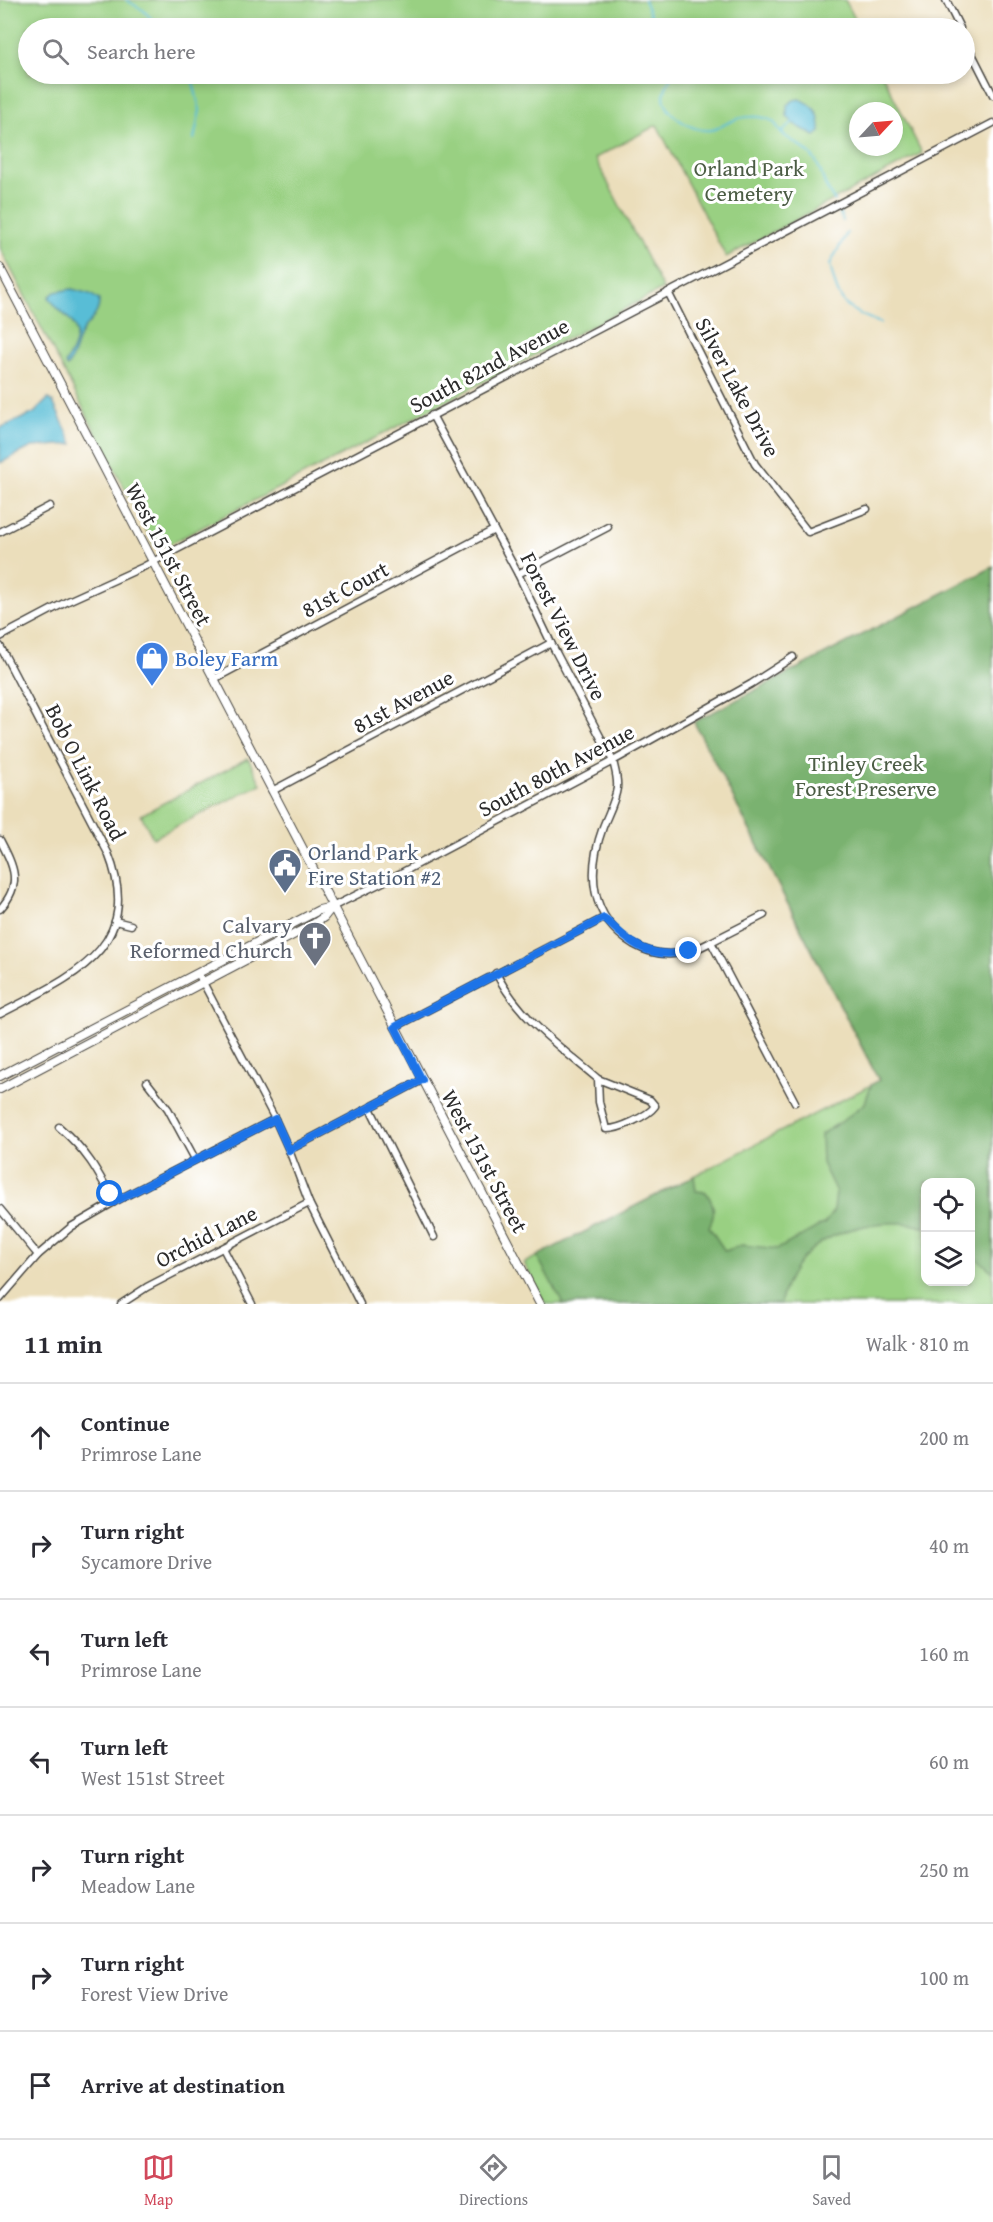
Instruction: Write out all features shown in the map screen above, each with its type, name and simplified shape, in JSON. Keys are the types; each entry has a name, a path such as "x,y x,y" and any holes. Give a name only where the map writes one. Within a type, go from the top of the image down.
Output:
{"street":[{"path":"946,0 955,18"},
{"path":"975,60 993,95"},
{"name":"South 82nd Avenue","path":"0,636 153,561 993,123"},
{"name":"West 151st Street","path":"0,268 540,1304"},
{"name":"Silver Lake Drive","path":"668,292 755,464 808,531 867,509"},
{"name":"Forest View Drive","path":"432,415 518,574 551,643 613,761 617,776 614,800 603,827 594,861 595,892 604,918 629,941 652,952 682,953 711,942 764,915"},
{"path":"0,532 50,506"},
{"path":"518,574 608,527"},
{"name":"81st Court","path":"214,679 494,530"},
{"name":"81st Avenue","path":"272,791 551,643"},
{"name":"Bob O Link Road","path":"0,646 108,853 118,888 115,921"},
{"name":"South 80th Avenue","path":"0,1076 319,910 332,907 401,873 613,761 751,684 793,657"},
{"path":"0,840 11,862 15,879 13,890 0,909"},
{"name":"South 80th Avenue","path":"0,1089 312,925 332,907"},
{"path":"395,1027 604,918"},
{"path":"0,1014 69,978 84,967 98,952 115,921 131,925"},
{"path":"711,942 795,1102"},
{"path":"198,973 275,1119 309,1203 360,1304"},
{"path":"496,973 506,993 527,1018 598,1079 641,1095 655,1106 651,1112 615,1130 606,1129 599,1102 598,1079"},
{"path":"289,1150 422,1080"},
{"path":"147,1082 168,1109 195,1159"},
{"path":"370,1108 434,1237"},
{"path":"0,1299 38,1255 71,1227 195,1159 275,1119"},
{"path":"59,1127 79,1144 95,1167 114,1202"},
{"name":"Orchid Lane","path":"121,1304 132,1296 309,1203"},
{"path":"0,1209 38,1255"},
{"path":"223,1248 252,1304"},
{"path":"132,1296 136,1304"}],"green space":[{"name":"Orland Park Cemetery","path":"0,0 845,0 855,18 18,18 18,84 887,84 896,102 849,102 849,156 903,156 903,115 922,153 726,257 657,125 595,158 663,289 168,545 157,546 153,543 0,248"},
{"name":"Tinley Creek Forest Preserve","path":"993,567 993,1304 545,1304 524,1263 879,1081 694,722"},
{"name":"Tinley Creek Forest Preserve","path":"993,567 993,1272 975,1257 975,1178 921,1178 921,1227 897,1223 865,1226 849,1230 821,1243 810,1251 795,1268 780,1304 563,1304 537,1256 694,1176 696,1191 706,1192 711,1201 714,1213 709,1227 725,1251 742,1245 778,1249 825,1223 834,1210 836,1192 822,1163 821,1134 865,1103 871,1085 879,1080 694,722"},
{"path":"248,758 261,784 153,838 141,815"}],"water":[{"path":"799,99 805,101 816,111 820,132 815,136 794,124 787,116 787,105"},
{"path":"72,289 90,294 99,300 99,305 83,330 67,367 65,364 75,342 75,330 73,324 49,297 55,292"},
{"path":"48,399 53,402 73,444 32,447 0,463 0,428 34,413"}],"waterway":[{"path":"126,0 143,10 151,18"},
{"path":"644,0 652,18"},
{"path":"194,84 200,110 194,139"},
{"path":"668,84 664,95 669,109 681,121 696,128 711,130 746,117 758,117 772,121 784,135 812,156 835,201"},
{"path":"782,132 793,122"},
{"path":"839,211 843,221"},
{"path":"847,233 830,264 836,288 850,308 880,323"}],"place":[{"name":"Boley Farm","path":"152,687"},
{"name":"Orland Park Fire Station #2","path":"285,894"},
{"name":"Calvary Reformed Church","path":"315,967"}],"route":[{"path":"110,1194 114,1202 275,1119 289,1150 422,1080 395,1027 604,918 629,941 643,949 672,954 689,951"}]}
